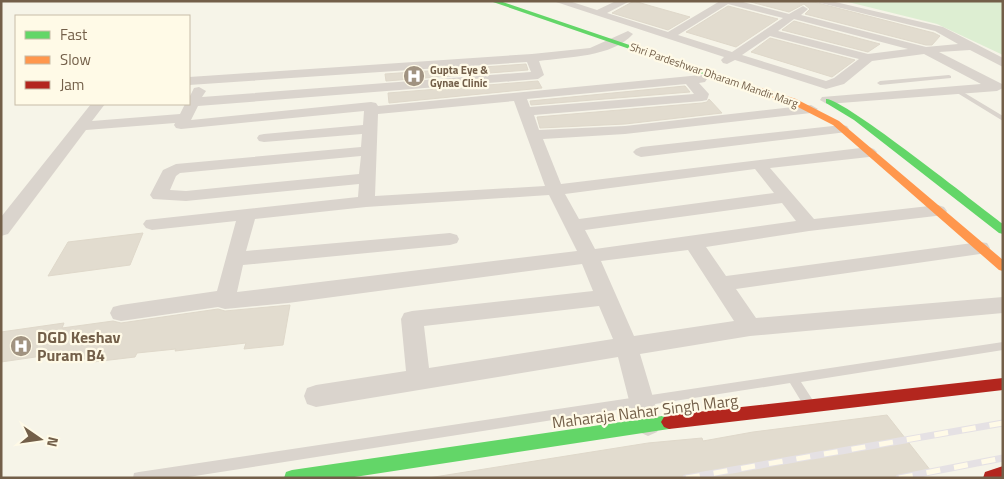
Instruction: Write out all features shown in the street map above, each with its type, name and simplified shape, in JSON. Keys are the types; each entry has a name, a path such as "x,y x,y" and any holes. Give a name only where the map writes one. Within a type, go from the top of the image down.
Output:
{"main road":[{"name":"Shri Pardeshwar Dharam Mandir Marg","path":"493,1 521,4 628,34 816,95 857,118 1003,230"},
{"name":"Shri Pardeshwar Dharam Mandir Marg","path":"521,4 616,42 717,77 788,98 819,112 842,129 1003,267"},
{"name":"Maharaja Nahar Singh Marg","path":"292,478 648,424 710,419 1003,384"},
{"path":"991,478 1003,474"}],"street":[{"path":"558,1 734,55 818,84 830,85 839,81 868,58"},
{"path":"598,14 624,1"},
{"path":"670,35 726,1 926,50 999,87"},
{"path":"721,64 814,1 939,29 1003,63"},
{"path":"768,32 868,58 974,46"},
{"path":"190,80 532,58 592,51 616,42 628,34"},
{"path":"193,102 538,75 532,58"},
{"path":"365,69 371,109 366,202"},
{"path":"205,80 181,125 717,77"},
{"path":"525,112 702,97 702,94 689,80"},
{"path":"816,95 937,92 999,87"},
{"path":"519,96 555,190 589,256 627,347 648,424"},
{"path":"1,230 97,105"},
{"path":"534,135 625,130 811,109"},
{"path":"80,126 184,118"},
{"path":"264,138 371,129"},
{"path":"642,152 842,129"},
{"path":"625,130 660,176"},
{"path":"367,178 186,196 159,195 169,173 176,169 369,150"},
{"path":"152,224 366,202 555,190 869,152"},
{"path":"759,164 809,225"},
{"path":"574,226 786,197"},
{"path":"225,298 225,301 229,301 288,295 693,243 809,225 938,211"},
{"path":"225,298 247,214"},
{"path":"234,258 450,239"},
{"path":"693,243 750,327"},
{"path":"721,284 980,248"},
{"path":"418,380 412,319 606,296"},
{"path":"121,313 225,298"},
{"path":"316,396 750,327 1003,305"}],"lane":[{"path":"880,82 949,77"},
{"path":"918,80 937,92"},
{"path":"956,90 1003,119"},
{"path":"140,478 1003,346"},
{"path":"793,379 811,407"},
{"path":"697,393 710,419"}],"green space":[{"path":"844,1 1003,1 1003,55 937,24"}],"building":[{"path":"634,1 690,17 668,30 612,13"},
{"path":"747,1 810,1 940,36 932,45 926,45 805,14 810,9 804,4 789,12"},
{"path":"728,6 778,19 736,47 686,32"},
{"path":"794,21 880,44 868,52 782,30"},
{"path":"770,38 855,60 832,77 751,52"},
{"path":"526,64 528,70 386,81 385,74"},
{"path":"538,81 542,88 389,103 388,93"},
{"path":"685,86 690,92 531,105 530,101"},
{"path":"709,99 722,113 625,124 540,128 537,117 702,103 707,102"},
{"path":"143,233 130,265 48,276 68,242"},
{"path":"290,305 283,345 244,349 246,343 175,351 176,349 137,353 135,357 93,362 94,358 58,362 63,353 1,362 1,332 64,323 62,328 113,321 121,323 218,309 225,311"},
{"path":"887,415 931,471 897,478 428,478 648,443 702,438 703,441 753,432"}],"railway":[{"path":"686,478 1003,423"},
{"path":"899,478 1003,458"}],"traffic: fast":[{"path":"493,1 752,88"},
{"path":"829,101 857,118 1003,230"},
{"path":"292,478 669,422"}],"traffic: slow":[{"path":"752,88 793,101 836,123 1003,267"}],"traffic: jam":[{"path":"669,422 1003,384"},
{"path":"991,478 1003,474"}],"place":[{"name":"Gupta Eye & Gynae Clinic","path":"414,76"},
{"name":"DGD Keshav Puram B4","path":"21,346"}]}
